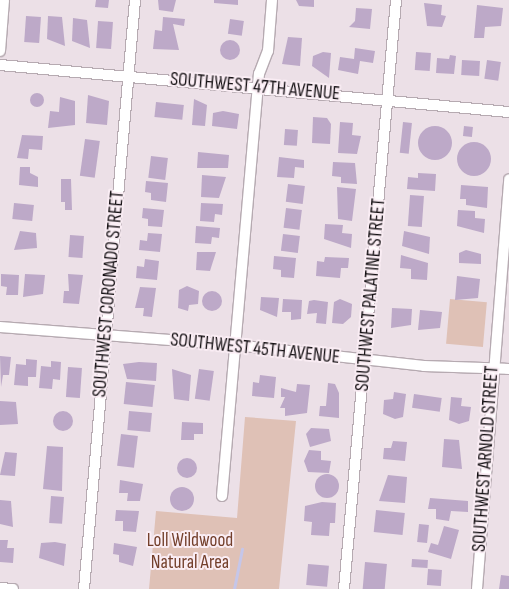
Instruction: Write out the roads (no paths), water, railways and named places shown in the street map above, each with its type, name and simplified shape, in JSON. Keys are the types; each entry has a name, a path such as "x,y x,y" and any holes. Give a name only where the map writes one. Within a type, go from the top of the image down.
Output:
{"street":[{"path":"0,51 4,0"},
{"name":"SOUTHWEST CORONADO STREET","path":"84,589 135,0"},
{"path":"222,496 258,88 268,51 272,0"},
{"name":"SOUTHWEST PALATINE STREET","path":"344,589 396,0"},
{"name":"SOUTHWEST 47TH AVENUE","path":"0,65 388,99 509,112"},
{"name":"SOUTHWEST ARNOLD STREET","path":"477,589 492,368 509,179"},
{"name":"SOUTHWEST 45TH AVENUE","path":"0,327 106,333 235,345 365,361 509,369"},
{"path":"0,588 13,589"}],"waterway":[{"path":"234,589 242,549"}],"park label":[{"name":"Loll Wildwood Natural Area","path":"190,552"}]}
